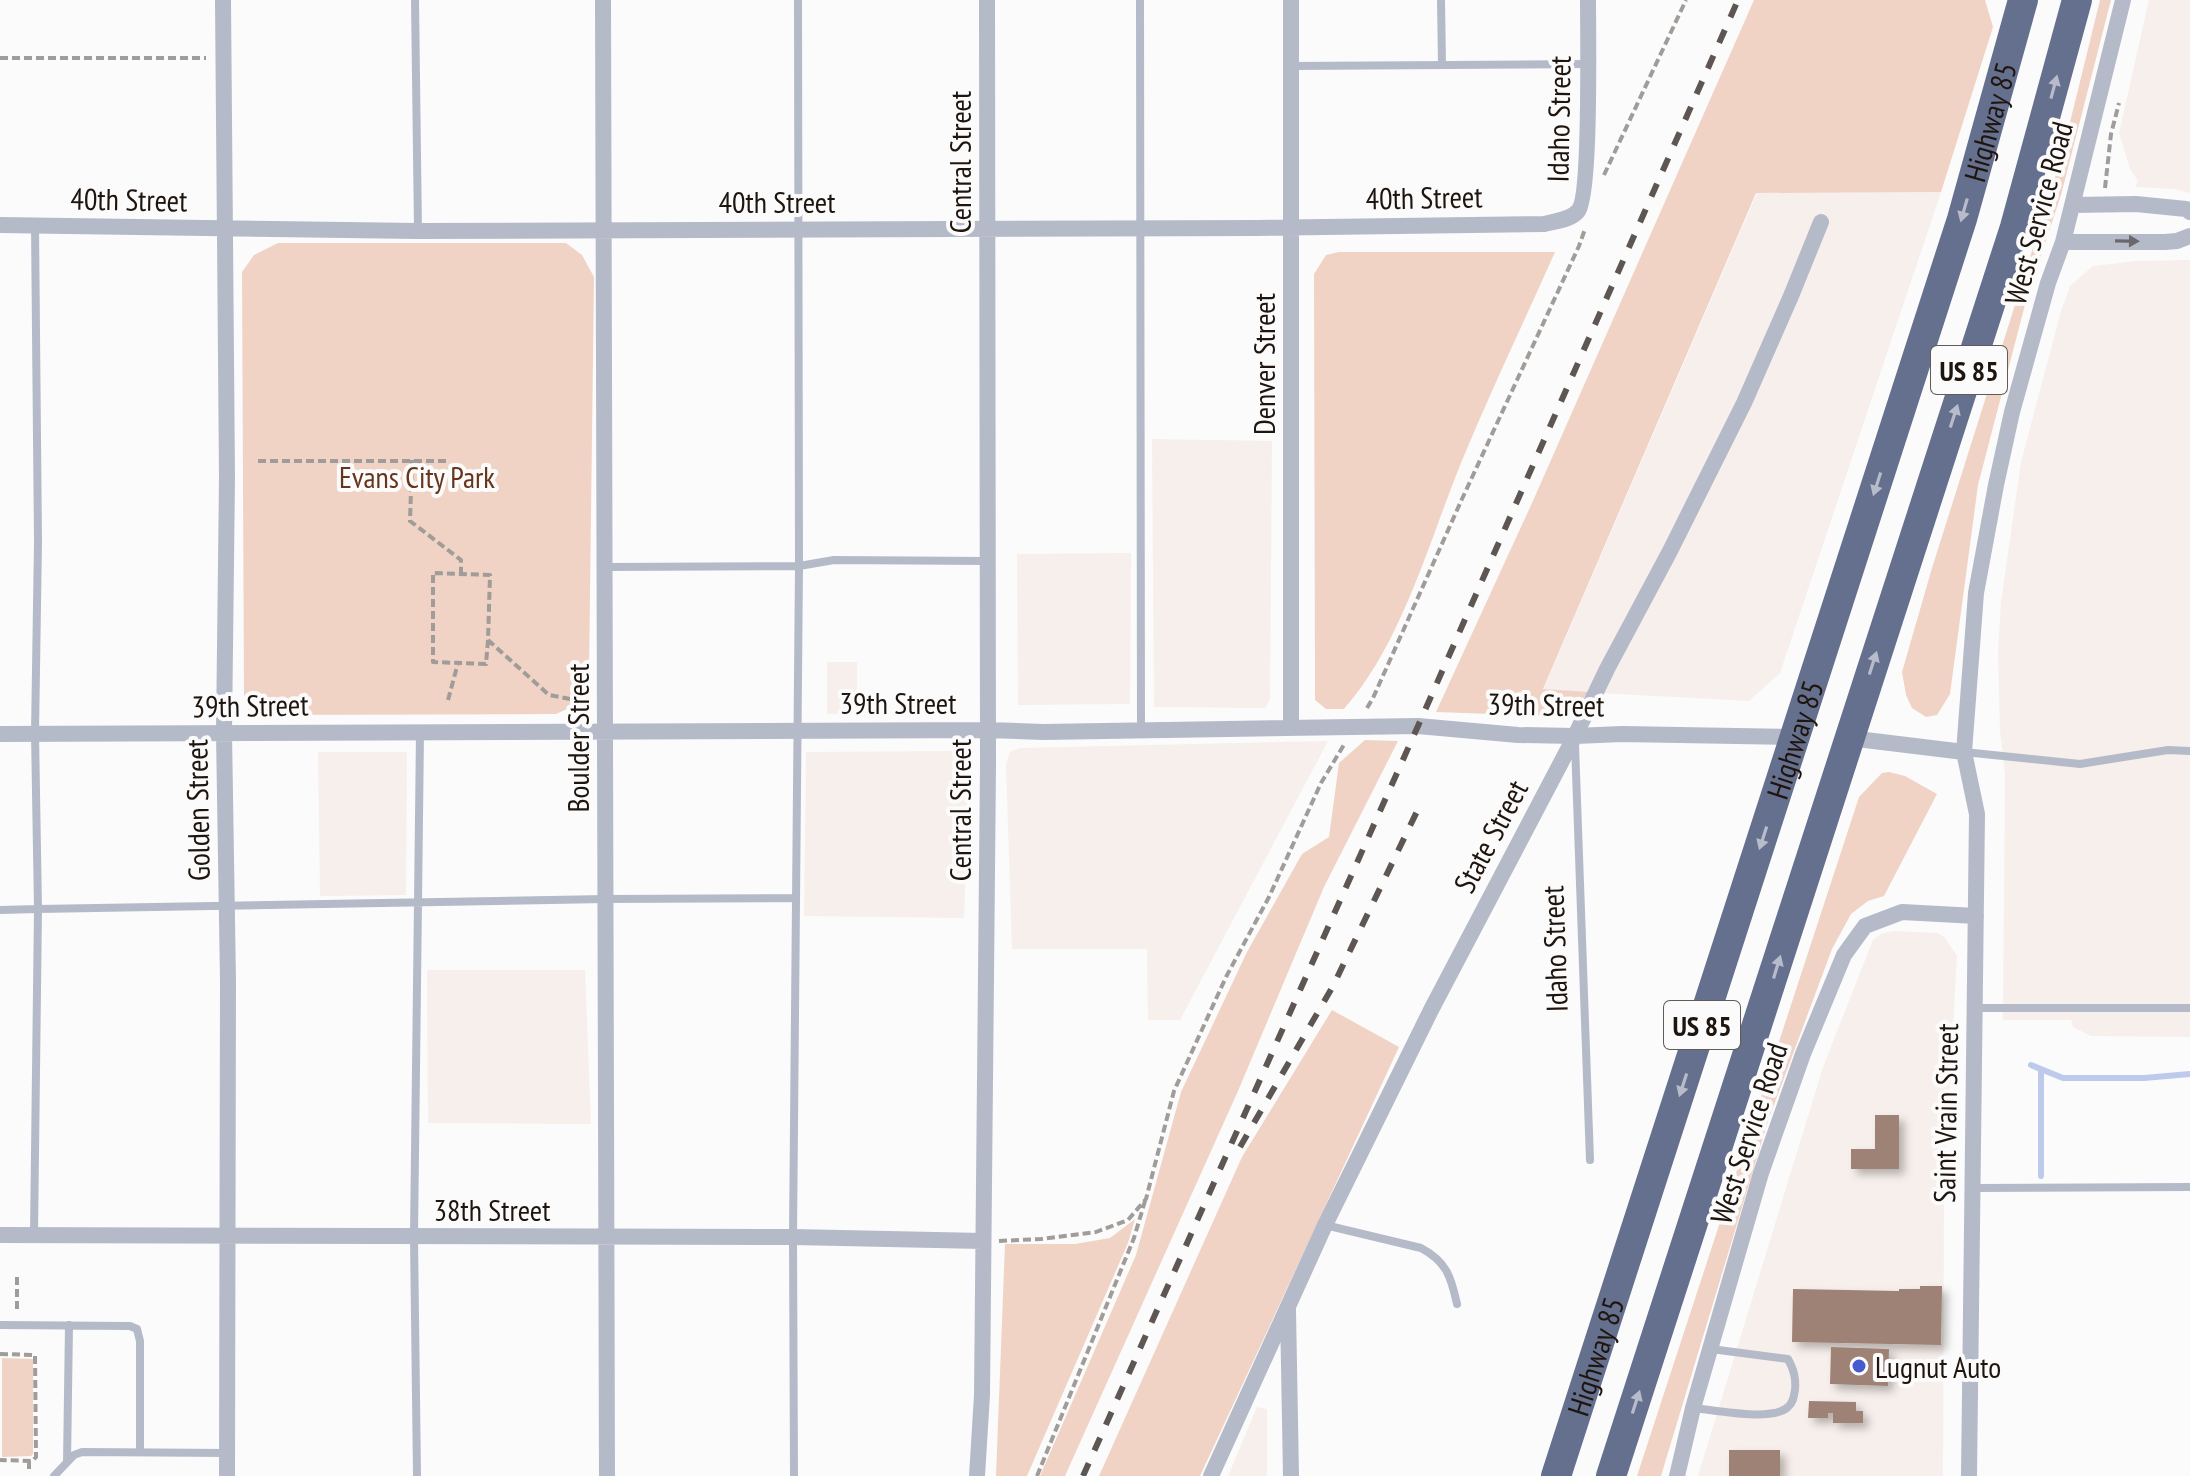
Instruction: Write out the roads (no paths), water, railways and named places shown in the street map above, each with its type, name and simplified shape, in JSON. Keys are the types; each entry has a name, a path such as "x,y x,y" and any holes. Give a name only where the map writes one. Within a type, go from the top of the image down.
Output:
{"highway":[{"name":"Highway 85","path":"1556,1476 1962,219 2023,0"},
{"name":"Highway 85","path":"1612,1476 2015,227 2077,0"}],"street":[{"name":"Golden Street","path":"223,0 227,477 224,733 227,1476"},
{"name":"Boulder Street","path":"603,0 607,1476"},
{"name":"Central Street","path":"977,1476 982,1395 988,730 987,0"},
{"name":"Denver Street","path":"1291,0 1291,727"},
{"name":"Idaho Street","path":"1553,221 1578,212 1584,202 1588,0"},
{"path":"2003,0 2015,32"},
{"name":"West Service Road","path":"1964,752 1976,593 1996,485 2012,412 2048,283 2063,242 2123,0"},
{"path":"2072,205 2149,205 2190,212"},
{"name":"40th Street","path":"0,225 418,231 1290,228 1544,224 1553,221"},
{"name":"State Street","path":"1211,1476 1325,1225 1431,1010 1575,736 1744,403 1821,222"},
{"path":"2063,242 2165,242 2190,236"},
{"name":"39th Street","path":"0,734 798,730 1043,732 1418,726 1518,735 1796,737"},
{"path":"1849,738 1964,752"},
{"name":"Saint Vrain Street","path":"1964,752 1977,814 1969,1476"},
{"name":"West Service Road","path":"1677,1476 1693,1408 1761,1173 1803,1054 1844,955 1865,926 1902,912 1976,916"},
{"name":"38th Street","path":"0,1235 793,1237 983,1241"},
{"path":"1288,1304 1291,1476"}],"lane":[{"path":"415,0 418,231"},
{"path":"794,1476 799,566 798,0"},
{"path":"1140,0 1141,731"},
{"path":"1441,0 1442,65"},
{"path":"1291,66 1587,64"},
{"path":"34,1235 38,909 35,225"},
{"path":"604,567 799,566 834,560 986,561"},
{"path":"417,1476 414,1237 420,732"},
{"name":"Idaho Street","path":"1575,736 1590,1160"},
{"path":"1964,752 2080,764 2168,750 2190,751"},
{"path":"0,910 795,898"},
{"path":"1975,1008 2190,1008"},
{"path":"1972,1188 2190,1187"},
{"path":"1325,1225 1421,1248 1434,1255 1445,1267 1457,1304"},
{"path":"0,1325 130,1326 137,1329 140,1341 140,1452"},
{"path":"67,1462 69,1325"},
{"path":"1693,1408 1769,1415 1786,1409 1793,1401 1794,1370 1788,1359 1711,1349"},
{"path":"54,1476 74,1455 82,1452 227,1453"}],"waterway":[{"path":"2031,1065 2063,1078 2144,1078 2190,1074"},
{"path":"2041,1069 2041,1176"}],"railway":[{"path":"1083,1476 1738,0"},
{"path":"1240,1147 1333,986 1422,801"}],"place":[{"name":"Lugnut Auto","path":"1859,1366"}],"park label":[{"name":"Evans City Park","path":"417,476"}]}
